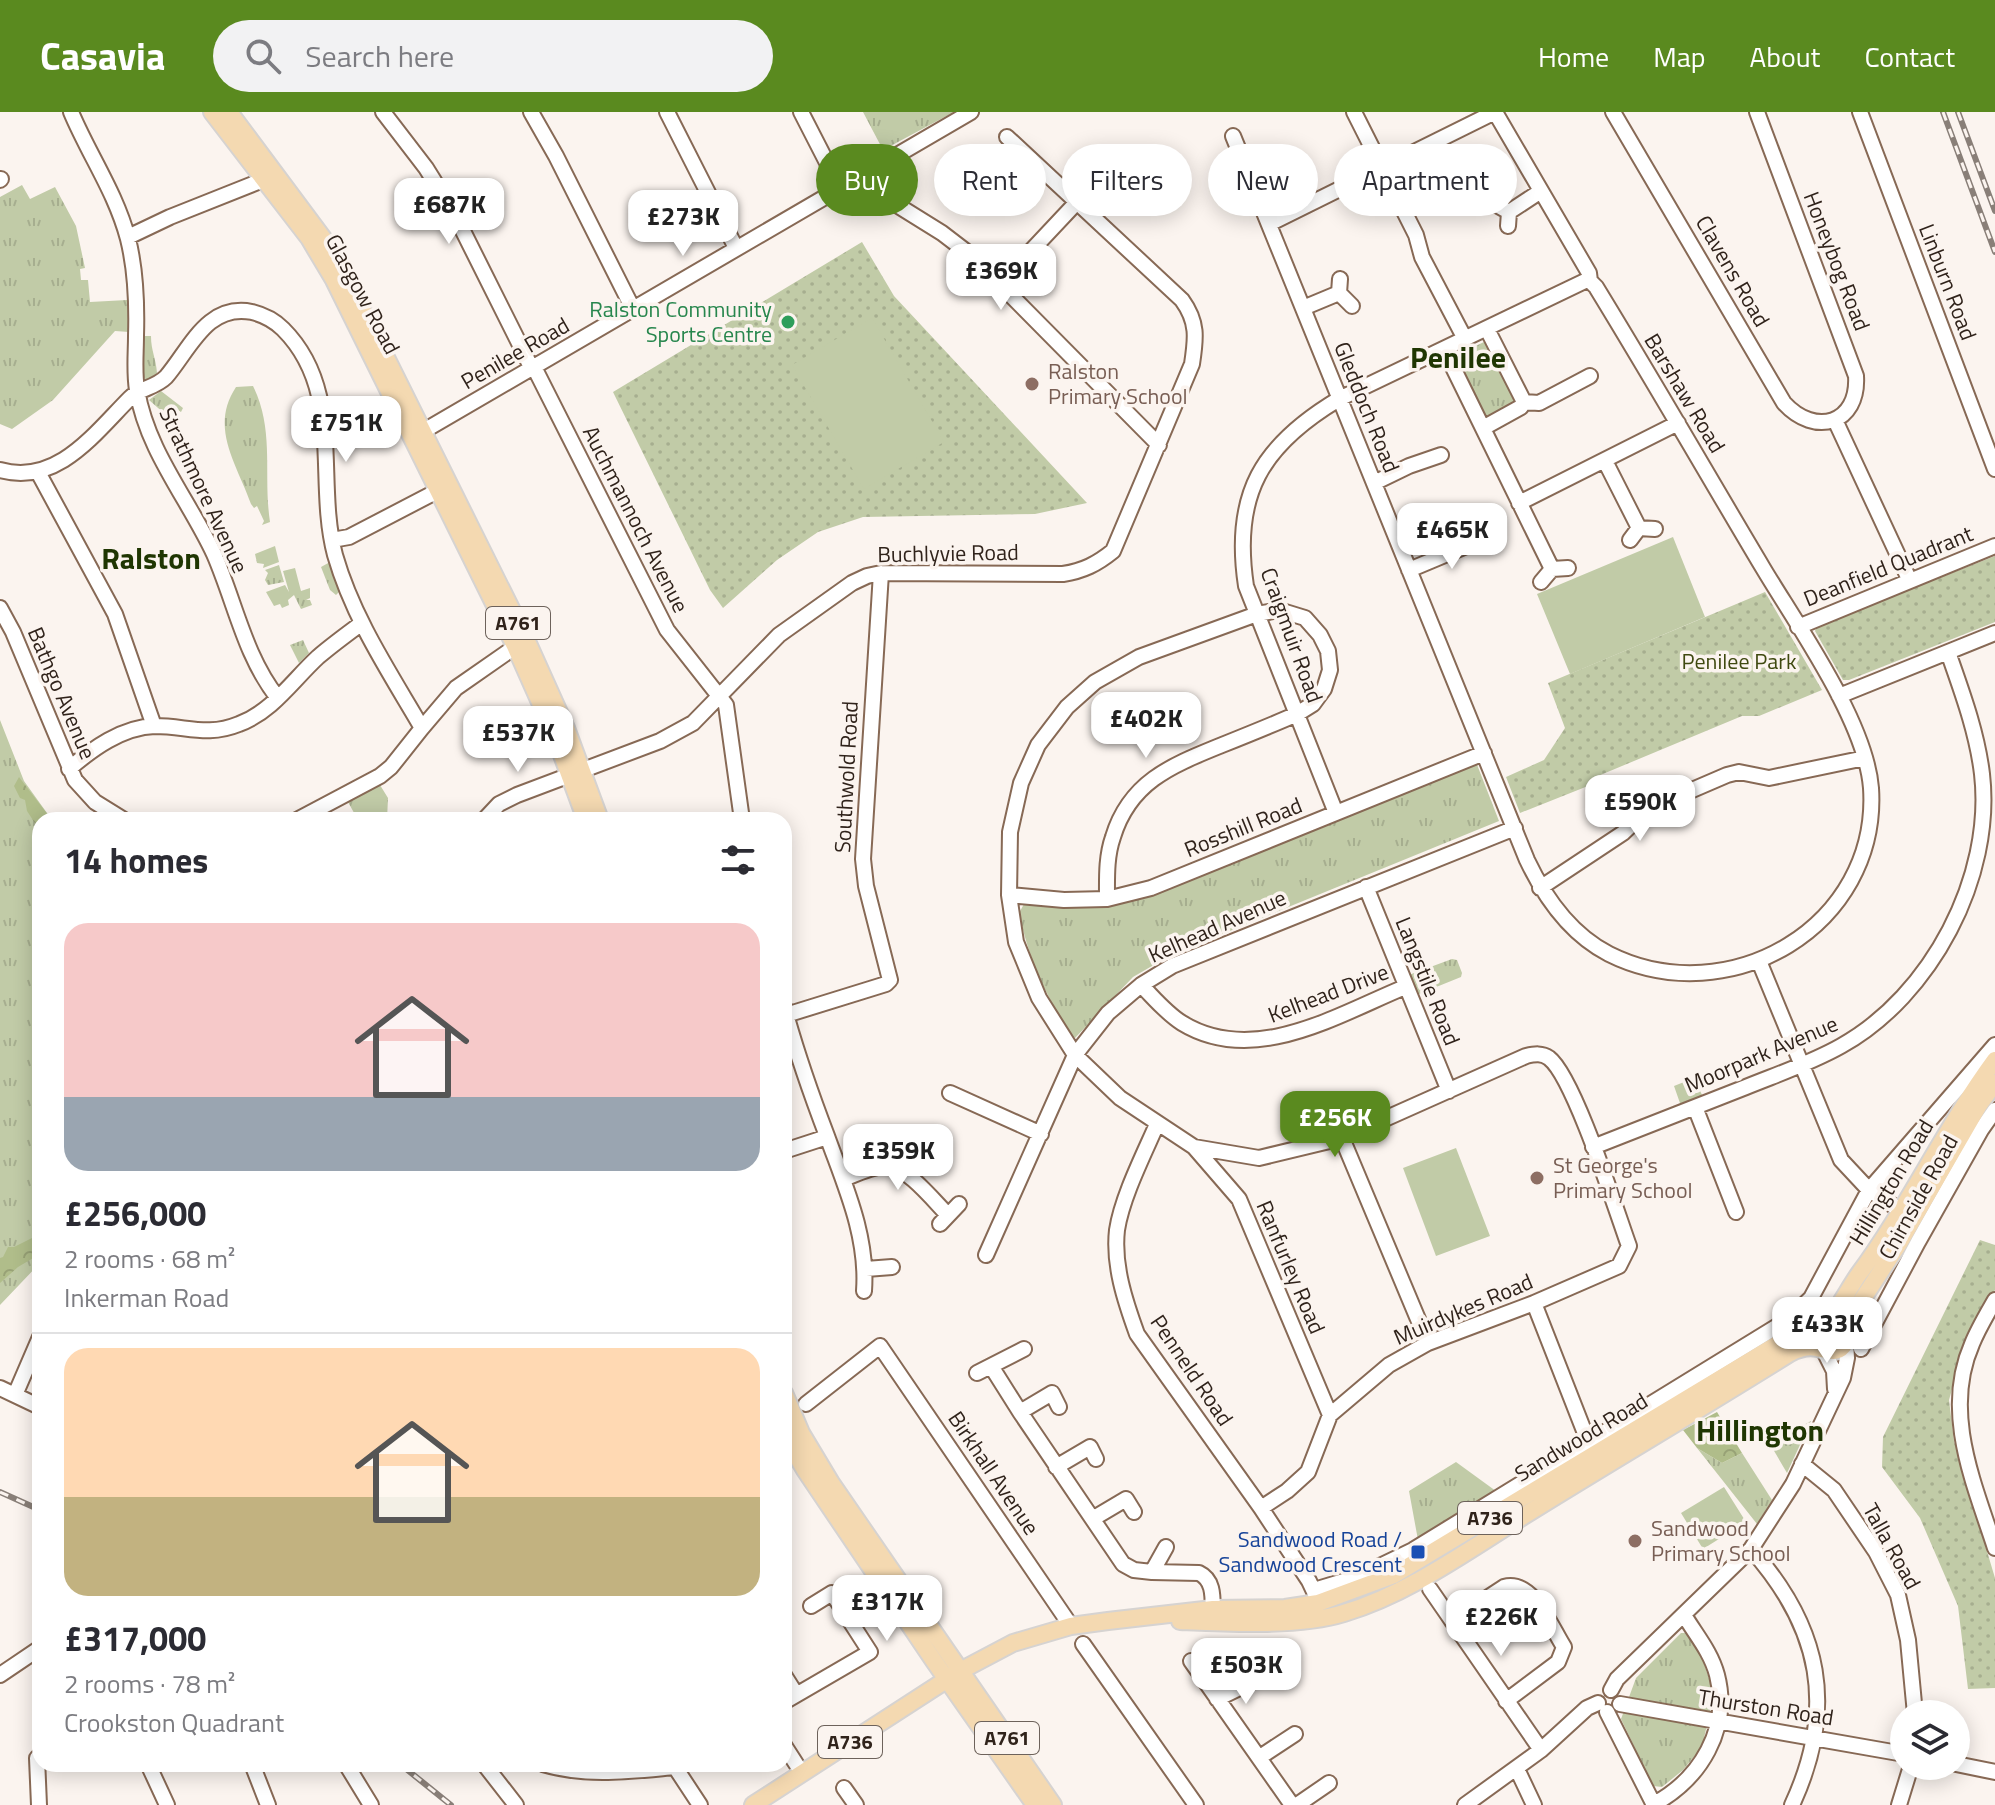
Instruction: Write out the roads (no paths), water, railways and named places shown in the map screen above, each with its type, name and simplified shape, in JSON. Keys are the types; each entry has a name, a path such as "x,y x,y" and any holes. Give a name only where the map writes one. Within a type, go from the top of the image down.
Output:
{"main road":[{"name":"Glasgow Road","path":"212,112 269,174 334,253 520,643 596,812"},
{"name":"Glasgow Road","path":"229,112 269,174"},
{"name":"Glasgow Road","path":"576,772 584,812"},
{"name":"Hillington Road","path":"1986,1108 1995,1060"},
{"name":"Hillington Road","path":"1821,1326 1839,1309 1858,1276 1986,1108 1995,1083"},
{"name":"Hillington Road","path":"1851,1343 1856,1309 1906,1215"},
{"path":"1822,1349 1815,1339 1821,1326 1837,1326 1851,1343"},
{"name":"Sandwood Road","path":"1319,1604 1362,1589 1418,1562 1784,1339 1821,1326"},
{"name":"Sandwood Road","path":"954,1676 1013,1643 1071,1626 1130,1618 1213,1616 1319,1604 1362,1607 1421,1578 1790,1353 1800,1349 1840,1350 1851,1343"},
{"name":"A761","path":"792,1402 799,1409 821,1480"},
{"name":"A761","path":"792,1444 821,1480 954,1676 1035,1805"},
{"name":"A761","path":"954,1676 1053,1805"},
{"name":"A736","path":"753,1805 954,1676"}],"street":[{"name":"Strathmore Avenue","path":"71,112 85,146 116,202 128,237 136,293 137,392 156,450 206,537 258,667 278,698"},
{"name":"Auchmannoch Avenue","path":"383,112 426,168 454,213 667,630 726,705 741,812"},
{"path":"531,112 633,309"},
{"path":"667,112 736,248"},
{"path":"801,112 817,144"},
{"name":"Penilee Road","path":"915,144 971,112"},
{"path":"1354,112 1370,144"},
{"path":"1429,144 1495,112"},
{"name":"Barshaw Road","path":"1495,112 1589,273 1590,281 1678,423 1839,696 1865,758 1871,788 1870,821 1852,879 1812,928 1780,951 1759,961"},
{"name":"Clavens Road","path":"1613,112 1784,403 1805,420 1820,424 1835,420"},
{"name":"Honeybog Road","path":"1757,112 1856,376 1857,392 1850,408 1835,420"},
{"name":"Linburn Road","path":"1860,112 1995,469"},
{"name":"Gleddoch Road","path":"1233,136 1540,888 1552,906 1590,942 1608,954 1642,967 1712,974 1759,961"},
{"name":"Buchlyvie Road","path":"1007,137 1062,188"},
{"path":"128,237 269,174"},
{"path":"1269,224 1334,191"},
{"path":"1517,211 1541,191"},
{"name":"Penilee Road","path":"418,434 816,202"},
{"path":"915,216 972,256 1159,445"},
{"path":"1000,284 1064,216"},
{"name":"Buchlyvie Road","path":"492,812 499,804 660,741 693,723 779,635 852,583 881,573 1063,574 1098,563 1113,551 1192,364 1197,332 1192,314 1182,300 1092,216"},
{"path":"1406,216 1422,257 1465,339"},
{"name":"Craigmuir Road","path":"1336,813 1246,586 1242,556 1243,521 1258,474 1290,433 1339,399 1590,281"},
{"path":"1303,308 1339,286 1352,306"},
{"path":"0,470 11,473 38,472 88,444 137,392 163,380 198,333 217,317 244,311 279,324 304,357 320,397 326,428 327,498 332,540 345,582 362,623 422,728"},
{"path":"1487,329 1524,402"},
{"path":"1444,349 1552,569"},
{"path":"1524,402 1539,403 1590,376"},
{"path":"1483,428 1521,407 1524,402"},
{"path":"1835,420 1909,579"},
{"path":"1519,503 1678,423"},
{"path":"1374,483 1441,455"},
{"path":"1605,461 1641,533"},
{"path":"38,472 115,614 154,726"},
{"path":"332,540 349,537 445,488"},
{"path":"1409,570 1483,539"},
{"name":"Deanfield Quadrant","path":"1798,627 1995,546"},
{"path":"1541,582 1552,569 1568,568"},
{"name":"Southwold Road","path":"792,1009 886,984 890,980 866,886 863,859 881,573"},
{"name":"Bathgo Avenue","path":"0,608 13,632 69,769 95,802 111,812"},
{"path":"1107,899 1108,859 1113,835 1142,787 1177,763 1297,714 1313,704 1324,689 1330,670 1328,651 1320,635 1305,618 1279,610 1257,614 1139,657 1095,682 1067,707 1038,745 1021,783 1010,832 1009,895 1016,942 1039,998 1075,1055 1120,1098 1194,1147 1259,1158 1342,1138 1449,1091"},
{"path":"69,769 97,746 154,726 213,731 242,723 278,698 318,658 362,623"},
{"path":"1839,696 1995,633"},
{"path":"312,812 380,776 391,767 456,688 520,643"},
{"name":"Moorpark Avenue","path":"1593,1147 1802,1065 1842,1046 1892,1007 1931,962 1960,909 1982,828 1982,778 1976,735 1948,652"},
{"name":"Rosshill Road","path":"1009,895 1064,900 1107,899 1151,888 1484,753"},
{"path":"1540,888 1623,833 1648,809 1727,775 1739,772 1769,778 1865,758"},
{"name":"Kelhead Avenue","path":"986,1255 1075,1055 1108,1013 1141,985 1172,966 1515,828"},
{"name":"Langstile Road","path":"1366,887 1449,1091"},
{"path":"1759,961 1841,1160 1869,1190 1906,1215"},
{"name":"Kelhead Drive","path":"1141,985 1182,1024 1204,1034 1246,1042 1288,1034 1405,987"},
{"path":"792,1032 844,1179 863,1249 866,1269 864,1291"},
{"path":"1869,1190 1995,1045"},
{"name":"Muirdykes Road","path":"1261,1508 1308,1472 1330,1415 1389,1365 1428,1343 1534,1303 1619,1266 1629,1246 1593,1147 1558,1067 1547,1056 1537,1053 1526,1056 1449,1091"},
{"path":"950,1093 1041,1134"},
{"path":"1695,1107 1736,1212"},
{"name":"Chirnside Road","path":"1465,1805 1541,1750 1587,1708 1608,1707 1600,1694 1611,1690 1617,1679 1751,1549 1782,1504 1802,1464 1835,1394 1851,1343 1981,1130 1986,1108"},
{"name":"Penneld Road","path":"1157,1124 1135,1174 1117,1230 1119,1273 1125,1302 1137,1334 1261,1508 1319,1604"},
{"path":"792,1148 827,1137"},
{"path":"1342,1138 1428,1343"},
{"name":"Ranfurley Road","path":"1194,1147 1239,1199 1330,1415"},
{"path":"844,1179 879,1167 899,1169 949,1214"},
{"name":"Sandwood Road","path":"1319,1604 1357,1577 1399,1558 1789,1319 1804,1307 1869,1190"},
{"path":"866,1269 892,1267"},
{"path":"1995,1300 1971,1346 1964,1369 1959,1416 1962,1443 1995,1548"},
{"path":"1534,1303 1588,1441"},
{"name":"Birkhall Avenue","path":"799,1409 880,1346 1071,1626"},
{"path":"1024,1349 984,1370 1020,1412 1123,1564 1134,1570 1207,1576 1211,1585 1213,1616"},
{"path":"1822,1349 1834,1371 1835,1394"},
{"path":"15,1395 32,1356"},
{"path":"0,1388 32,1403"},
{"path":"1020,1412 1052,1393 1059,1407"},
{"path":"1056,1467 1090,1447 1096,1459"},
{"name":"Talla Road","path":"1802,1464 1834,1490 1876,1552 1898,1595 1908,1640 1914,1700"},
{"path":"1094,1518 1126,1499 1134,1512"},
{"path":"1152,1572 1166,1547"},
{"path":"1751,1549 1784,1590 1805,1634 1814,1662 1818,1696 1815,1737 1810,1764 1792,1805"},
{"path":"1452,1621 1511,1585 1525,1590 1536,1602 1564,1647 1562,1655 1558,1662 1506,1701"},
{"path":"1430,1589 1541,1750"},
{"path":"792,1697 870,1652 832,1593 811,1606"},
{"path":"1608,1707 1654,1805 1675,1793 1708,1753 1718,1722 1720,1692 1705,1646 1684,1615"},
{"path":"1083,1644 1196,1805"},
{"path":"0,1675 32,1653"},
{"path":"1191,1661 1294,1805 1329,1783"},
{"path":"1217,1699 1258,1679"},
{"name":"Thurston Road","path":"1608,1707 1815,1737 1890,1751"},
{"path":"1260,1757 1295,1734"},
{"path":"792,1757 802,1773"},
{"path":"1970,1767 1995,1772"},
{"path":"1517,1769 1534,1805"},
{"path":"38,1772 39,1805"},
{"path":"152,1772 167,1805"},
{"path":"255,1772 268,1805"},
{"path":"351,1772 371,1805"},
{"path":"490,1772 516,1805"},
{"path":"599,1772 621,1772"},
{"path":"678,1772 700,1805"},
{"path":"1899,1805 1907,1780"},
{"path":"844,1788 856,1805"}],"railway":[{"path":"1943,112 1995,252"},
{"path":"1958,112 1995,211"},
{"path":"0,1492 32,1506"},
{"path":"410,1772 451,1805"}],"place":[{"name":"Ralston Community Sports Centre","path":"788,322"},
{"name":"Ralston Primary School","path":"1032,384"},
{"name":"St George's Primary School","path":"1537,1178"},
{"name":"Sandwood Primary School","path":"1635,1541"},
{"name":"Sandwood Road / Sandwood Crescent","path":"1418,1552"}],"district":[{"name":"Penilee","path":"1458,358"},
{"name":"Ralston","path":"151,559"},
{"name":"Hillington","path":"1760,1431"}],"park label":[{"name":"Penilee Park","path":"1739,661"}]}
